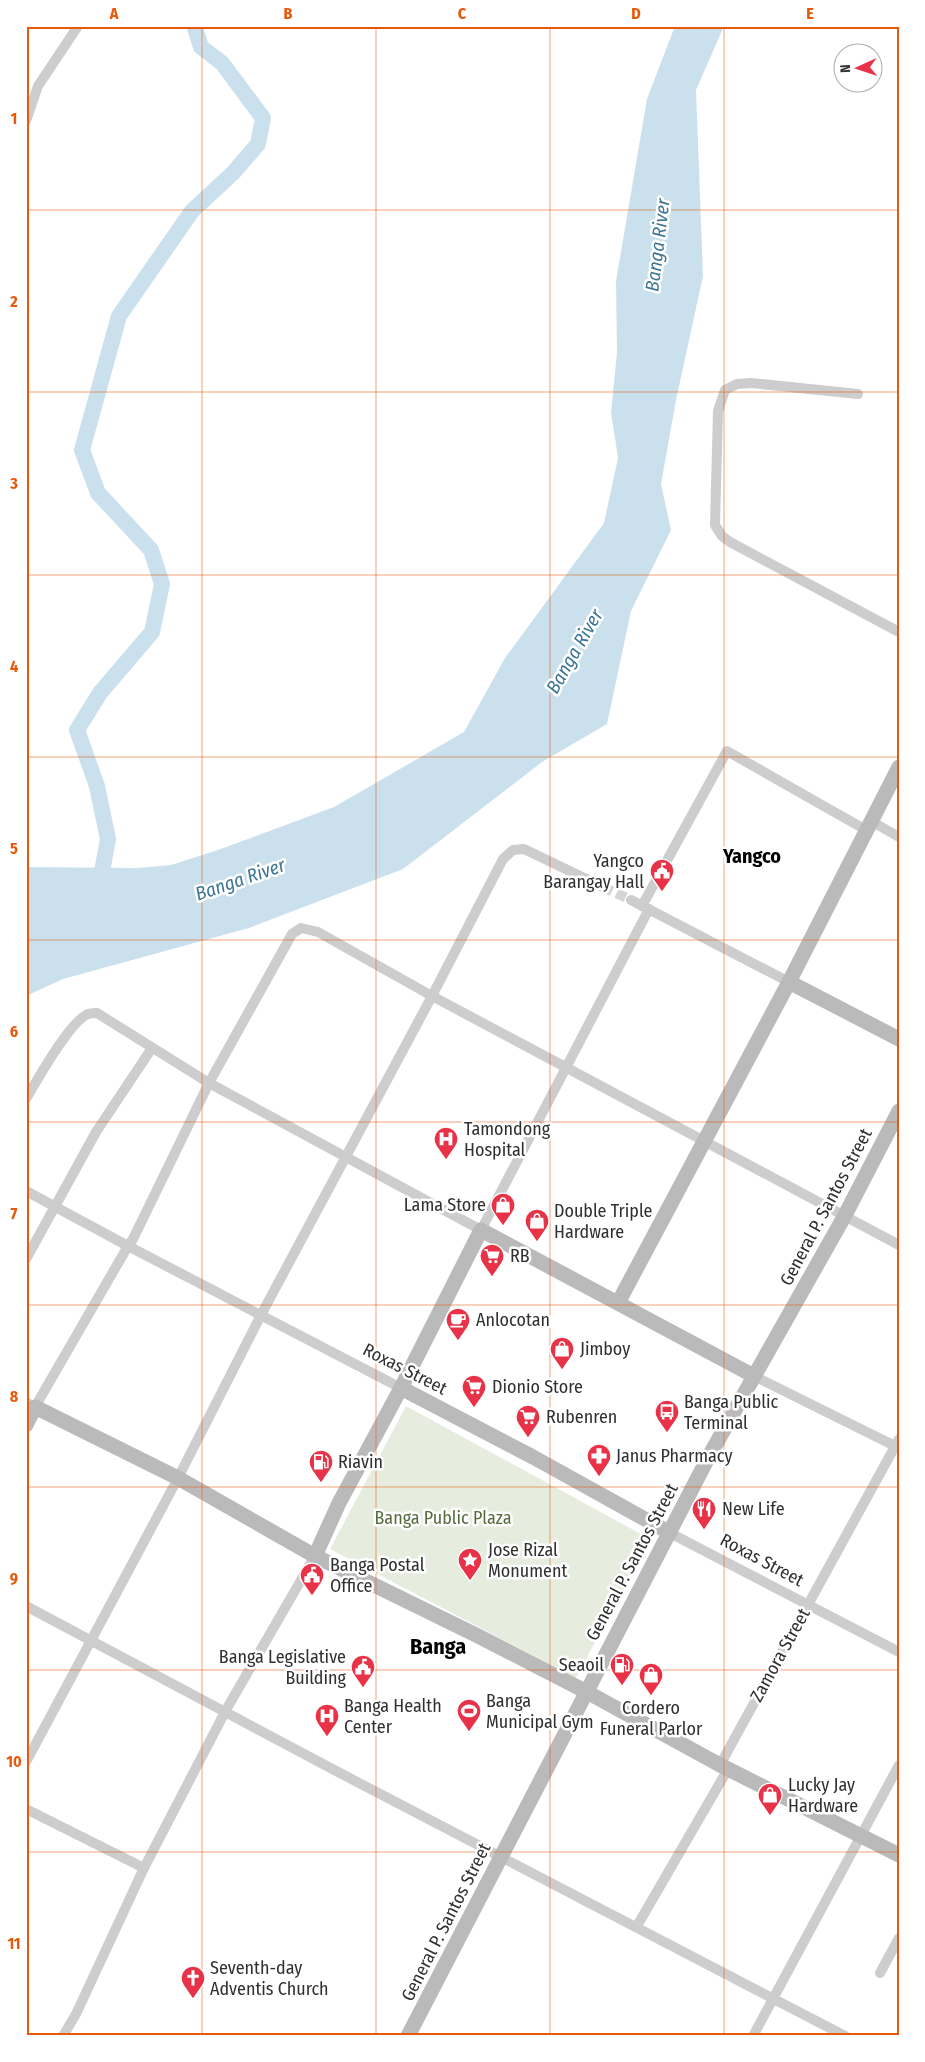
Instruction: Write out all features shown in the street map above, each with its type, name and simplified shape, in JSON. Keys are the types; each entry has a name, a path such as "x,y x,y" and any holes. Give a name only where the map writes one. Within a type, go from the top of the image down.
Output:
{"street":[{"path":"26,121 38,86 78,26"},
{"path":"858,394 751,383 738,384 725,390 718,410 715,525 722,536 730,542 899,632"},
{"path":"63,2036 76,2014 144,1868 226,1710 314,1556 339,1503 401,1388 727,751 868,826 899,837"},
{"path":"618,1303 789,982 899,767"},
{"path":"26,1762 178,1478 345,1156 432,996 481,898 507,854 518,849 532,852 603,886"},
{"path":"631,900 899,1039"},
{"path":"26,1425 31,1405 136,1234 209,1083 292,934 298,929 318,932 432,996 899,1245"},
{"path":"26,1099 64,1039 86,1015 97,1013 209,1083 481,1230 754,1376 898,1444"},
{"path":"26,1259 96,1132 152,1048"},
{"name":"General P. Santos Street","path":"408,2036 708,1458 844,1217 899,1111"},
{"name":"Roxas Street","path":"26,1191 533,1457 807,1605 899,1652"},
{"path":"31,1405 178,1478 314,1556 469,1632 724,1767 899,1855"},
{"name":"Zamora Street","path":"637,1926 724,1767 807,1605 898,1444"},
{"path":"26,1606 226,1710 338,1772 846,2036"},
{"path":"753,2036 899,1765"},
{"path":"26,1809 144,1868"},
{"path":"880,1973 899,1938"}],"green space":[{"name":"Banga Public Plaza","path":"406,1406 650,1539 576,1678 330,1549"}],"water":[{"name":"Banga River","path":"675,26 724,26 696,90 703,276 676,400 661,484 671,530 631,611 607,724 542,762 403,869 249,928 63,979 26,996 26,867 137,868 171,865 218,850 334,807 464,732 505,658 604,523 618,458 611,412 617,353 616,281 647,99"}],"waterway":[{"path":"99,888 108,839 97,786 77,730 100,693 152,632 162,584 151,550 98,493 82,450 119,316 192,211 233,173 258,144 263,118 222,63 201,47 196,26"}],"tunnel":[{"path":"603,887 631,900"}],"place":[{"name":"Yangco Barangay Hall","path":"662,892"},
{"name":"Tamondong Hospital","path":"446,1160"},
{"name":"Lama Store","path":"503,1226"},
{"name":"Double Triple Hardware","path":"537,1242"},
{"name":"RB","path":"492,1277"},
{"name":"Anlocotan","path":"458,1341"},
{"name":"Jimboy","path":"562,1370"},
{"name":"Dionio Store","path":"474,1408"},
{"name":"Banga Public Terminal","path":"667,1433"},
{"name":"Rubenren","path":"528,1438"},
{"name":"Janus Pharmacy","path":"599,1477"},
{"name":"Riavin","path":"321,1483"},
{"name":"New Life","path":"704,1530"},
{"name":"Jose Rizal Monument","path":"470,1581"},
{"name":"Banga Postal Office","path":"312,1596"},
{"name":"Seaoil","path":"622,1686"},
{"name":"Banga Legislative Building","path":"363,1688"},
{"name":"Cordero Funeral Parlor","path":"651,1696"},
{"name":"Banga Municipal Gym","path":"469,1732"},
{"name":"Banga Health Center","path":"327,1737"},
{"name":"Lucky Jay Hardware","path":"770,1816"},
{"name":"Seventh-day Adventis Church","path":"193,1999"}],"district":[{"name":"Yangco","path":"752,856"},
{"name":"Banga","path":"438,1646"}]}
